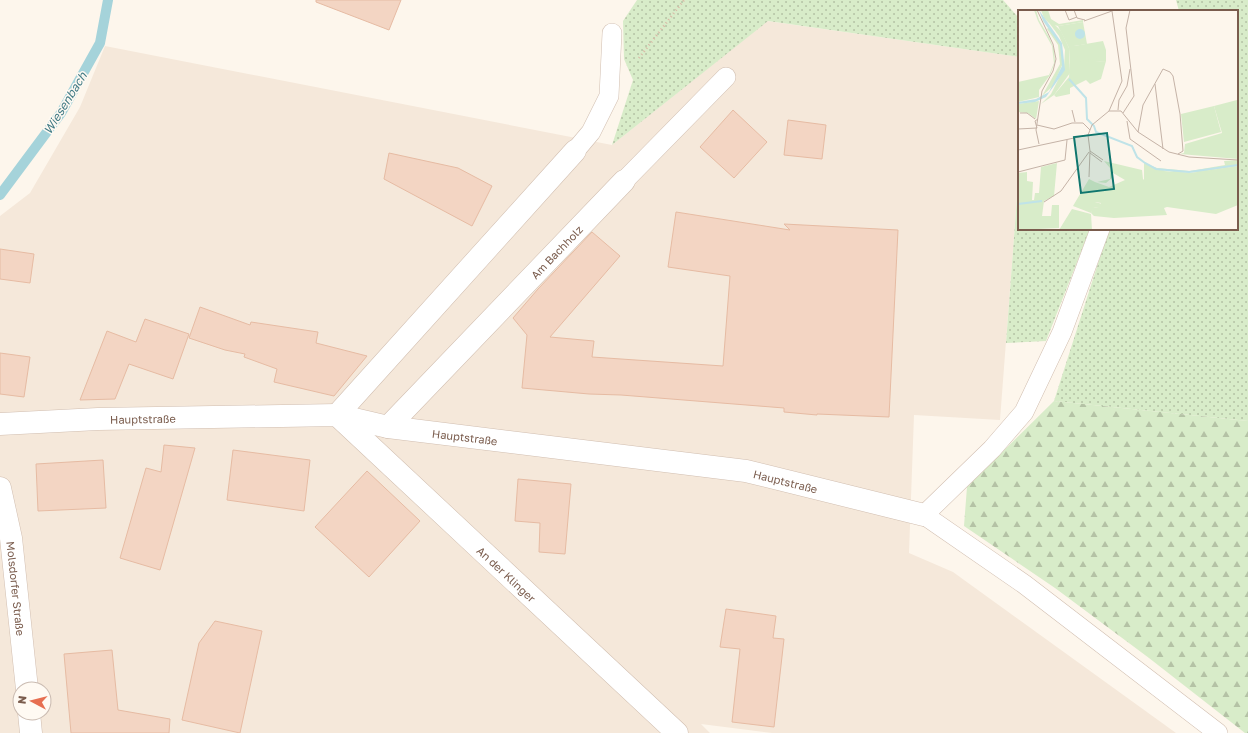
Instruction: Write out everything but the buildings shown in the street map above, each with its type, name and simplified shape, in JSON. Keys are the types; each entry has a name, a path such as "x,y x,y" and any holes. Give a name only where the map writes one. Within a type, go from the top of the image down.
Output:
{"street":[{"path":"337,415 575,151"},
{"name":"Am Bachholz","path":"388,427 624,181"},
{"name":"Hauptstraße","path":"0,424 98,419 337,415 388,427 746,471 924,515"},
{"name":"An der Klinger","path":"337,415 677,733"},
{"name":"Molsdorfer Straße","path":"0,488 11,538 26,681"},
{"path":"30,721 31,733"}],"lane":[{"path":"575,151 591,132 610,96 612,33"},
{"name":"Am Bachholz","path":"624,181 726,76"},
{"path":"1100,230 1062,332 1024,412 992,449 924,515 1024,584 1218,733"}],"path":[{"path":"637,60 684,0"}],"shaded area":[{"path":"767,21 1018,57 1018,184 1000,420 914,415 909,553 953,572 1176,733 772,733 701,724 710,733 0,733 0,216 30,193 80,107 105,46 612,145"}],"green space":[{"path":"637,0 1003,0 1018,17 1018,57 768,21 612,145 633,80 624,59 623,21"},
{"path":"1176,0 1248,0 1248,421 1054,401 1109,230 1238,230 1238,10 1179,10"},
{"path":"1018,184 1018,230 1090,230 1046,341 1006,343"},
{"path":"1054,401 1248,421 1248,733 1245,733 1149,658 1055,588 964,526 967,487"}],"waterway":[{"name":"Wiesenbach","path":"0,195 61,113 100,43 108,0"}]}
